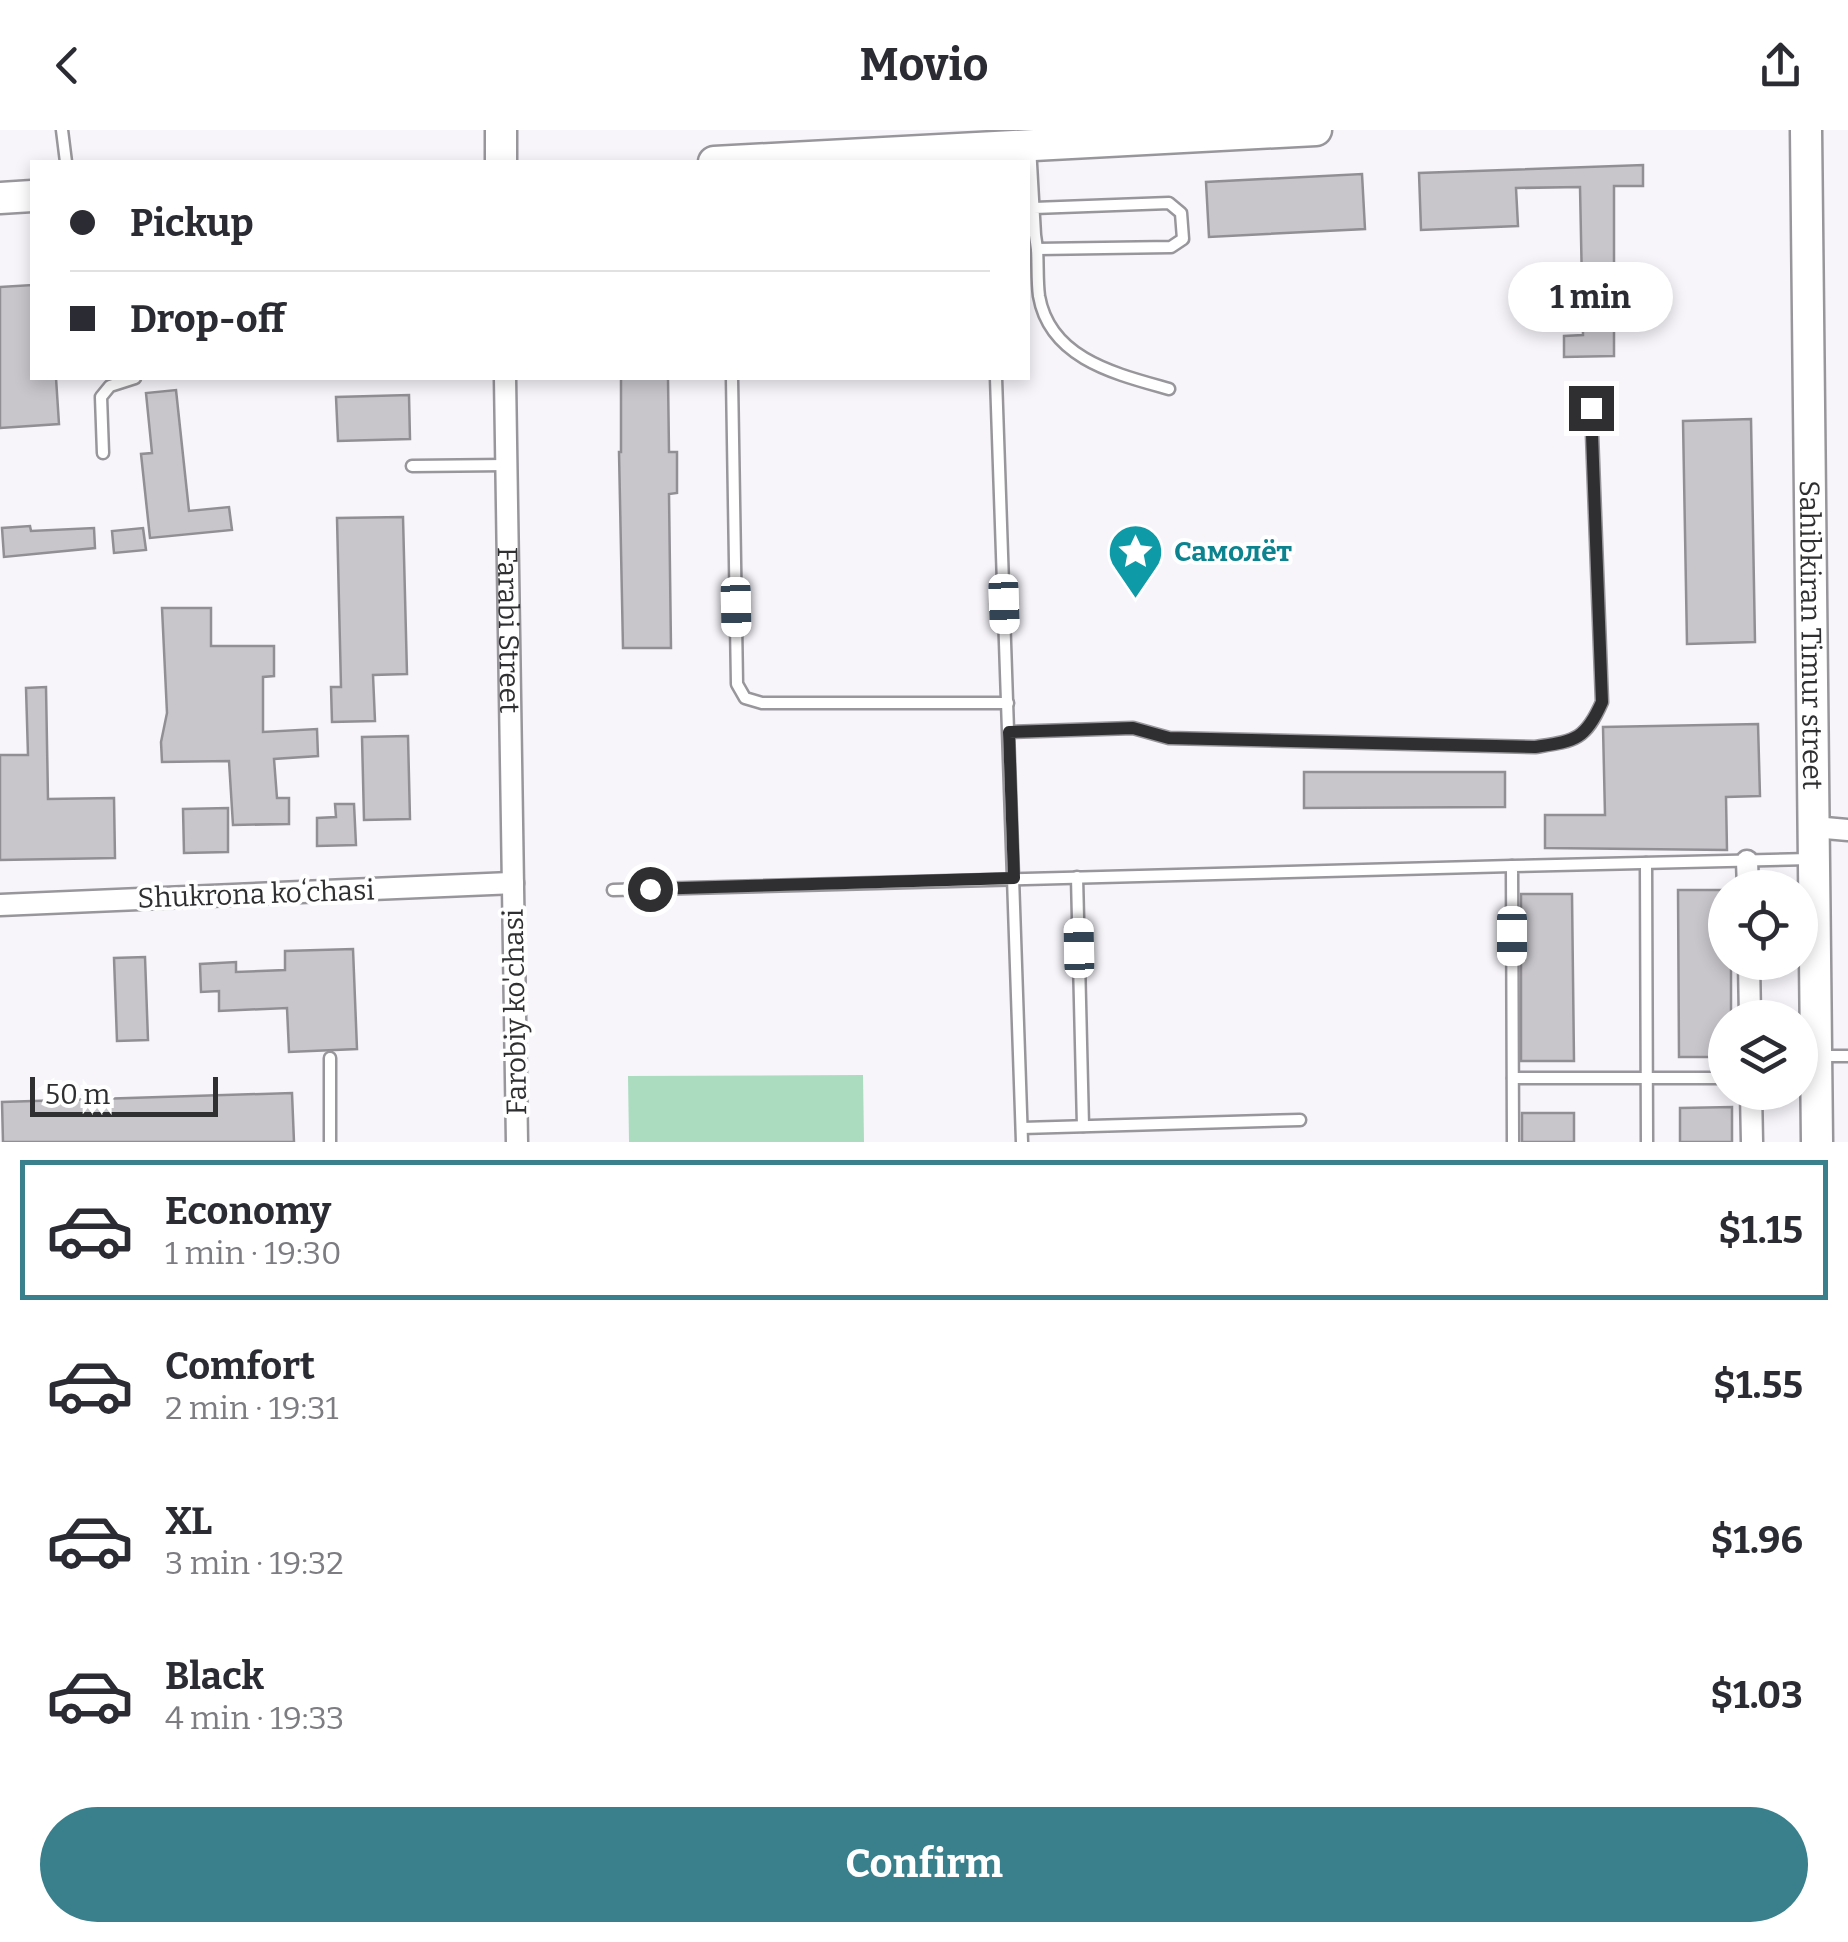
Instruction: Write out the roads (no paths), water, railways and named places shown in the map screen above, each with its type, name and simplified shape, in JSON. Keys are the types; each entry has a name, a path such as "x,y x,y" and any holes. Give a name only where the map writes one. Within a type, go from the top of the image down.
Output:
{"main road":[{"path":"501,130 501,160"},
{"path":"736,160 869,148 988,155 1030,146 1316,130"},
{"name":"Sahibkiran Timur street","path":"1806,130 1815,1000"},
{"path":"0,198 30,196"},
{"name":"Sahibkiran Timur street","path":"1817,1110 1817,1142"}],"street":[{"name":"Farabi Street","path":"505,380 512,883"},
{"path":"1814,827 1848,830"},
{"path":"1747,861 1747,870"},
{"name":"Shukrona koʻchasi","path":"0,905 512,883"},
{"name":"Farobiy ko'chasi","path":"512,883 517,1142"},
{"path":"1751,1110 1752,1142"}],"lane":[{"path":"62,130 66,160"},
{"path":"1030,146 1039,296 1048,322 1067,349 1112,373 1169,390"},
{"path":"1034,208 1170,204 1182,212 1183,239 1171,247 1037,249"},
{"path":"103,453 101,398 110,386 129,380"},
{"path":"732,380 736,684 745,698 762,703 1008,703"},
{"path":"996,380 1022,1142"},
{"path":"1009,732 1133,728 1169,738 1535,747 1569,742 1591,726 1602,702 1591,408"},
{"path":"412,466 506,465"},
{"path":"613,890 1814,860"},
{"path":"1646,863 1647,1142"},
{"path":"1512,866 1513,1142"},
{"path":"1077,876 1082,1126"},
{"path":"1818,1056 1848,1056"},
{"path":"330,1058 330,1142"},
{"path":"1513,1078 1708,1078"},
{"path":"1022,1128 1300,1120"}],"place":[{"name":"Самолёт","path":"1135,600"}]}
